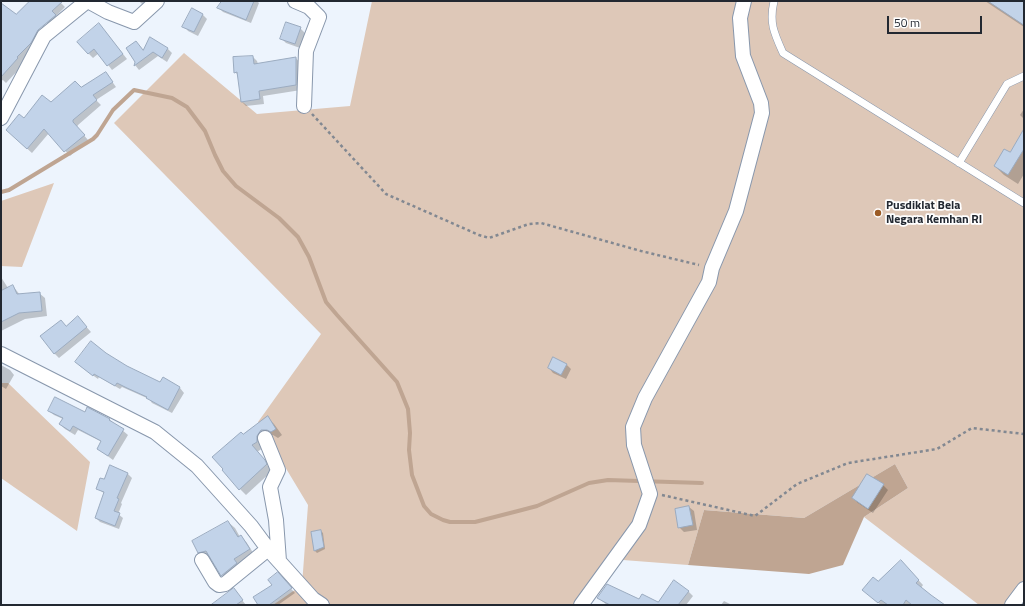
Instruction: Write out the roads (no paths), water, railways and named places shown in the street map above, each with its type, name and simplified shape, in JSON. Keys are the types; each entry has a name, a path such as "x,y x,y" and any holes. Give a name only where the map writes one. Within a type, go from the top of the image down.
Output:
{"street":[{"path":"1,118 44,36 87,1 108,12 134,22 157,1"},
{"path":"295,1 309,7 319,17 306,51 304,106"},
{"path":"581,605 639,525 650,494 634,445 633,427 645,398 709,282 712,268 736,211 762,113 761,102 743,56 740,18 744,1"},
{"path":"1,354 155,432 197,466 252,526 268,549 313,599 322,605"},
{"path":"265,438 278,470 270,487 276,520 279,561"},
{"path":"202,560 215,582 219,585 225,584 268,549"},
{"path":"1012,605 1024,589"}],"lane":[{"path":"774,1 771,12 773,32 783,53 1024,203"},
{"path":"959,163 1006,84 1024,76"}],"waterway":[{"path":"1,192 9,190 93,139 113,110 134,90 172,98 187,107 205,131 223,171 236,186 279,218 298,237 309,257 326,302 397,382 408,409 410,433 409,450 412,475 424,506 431,514 450,522 475,522 537,506 589,483 608,480 702,483"}],"place":[{"name":"Pusdiklat Bela Negara Kemhan RI","path":"878,213"}]}
